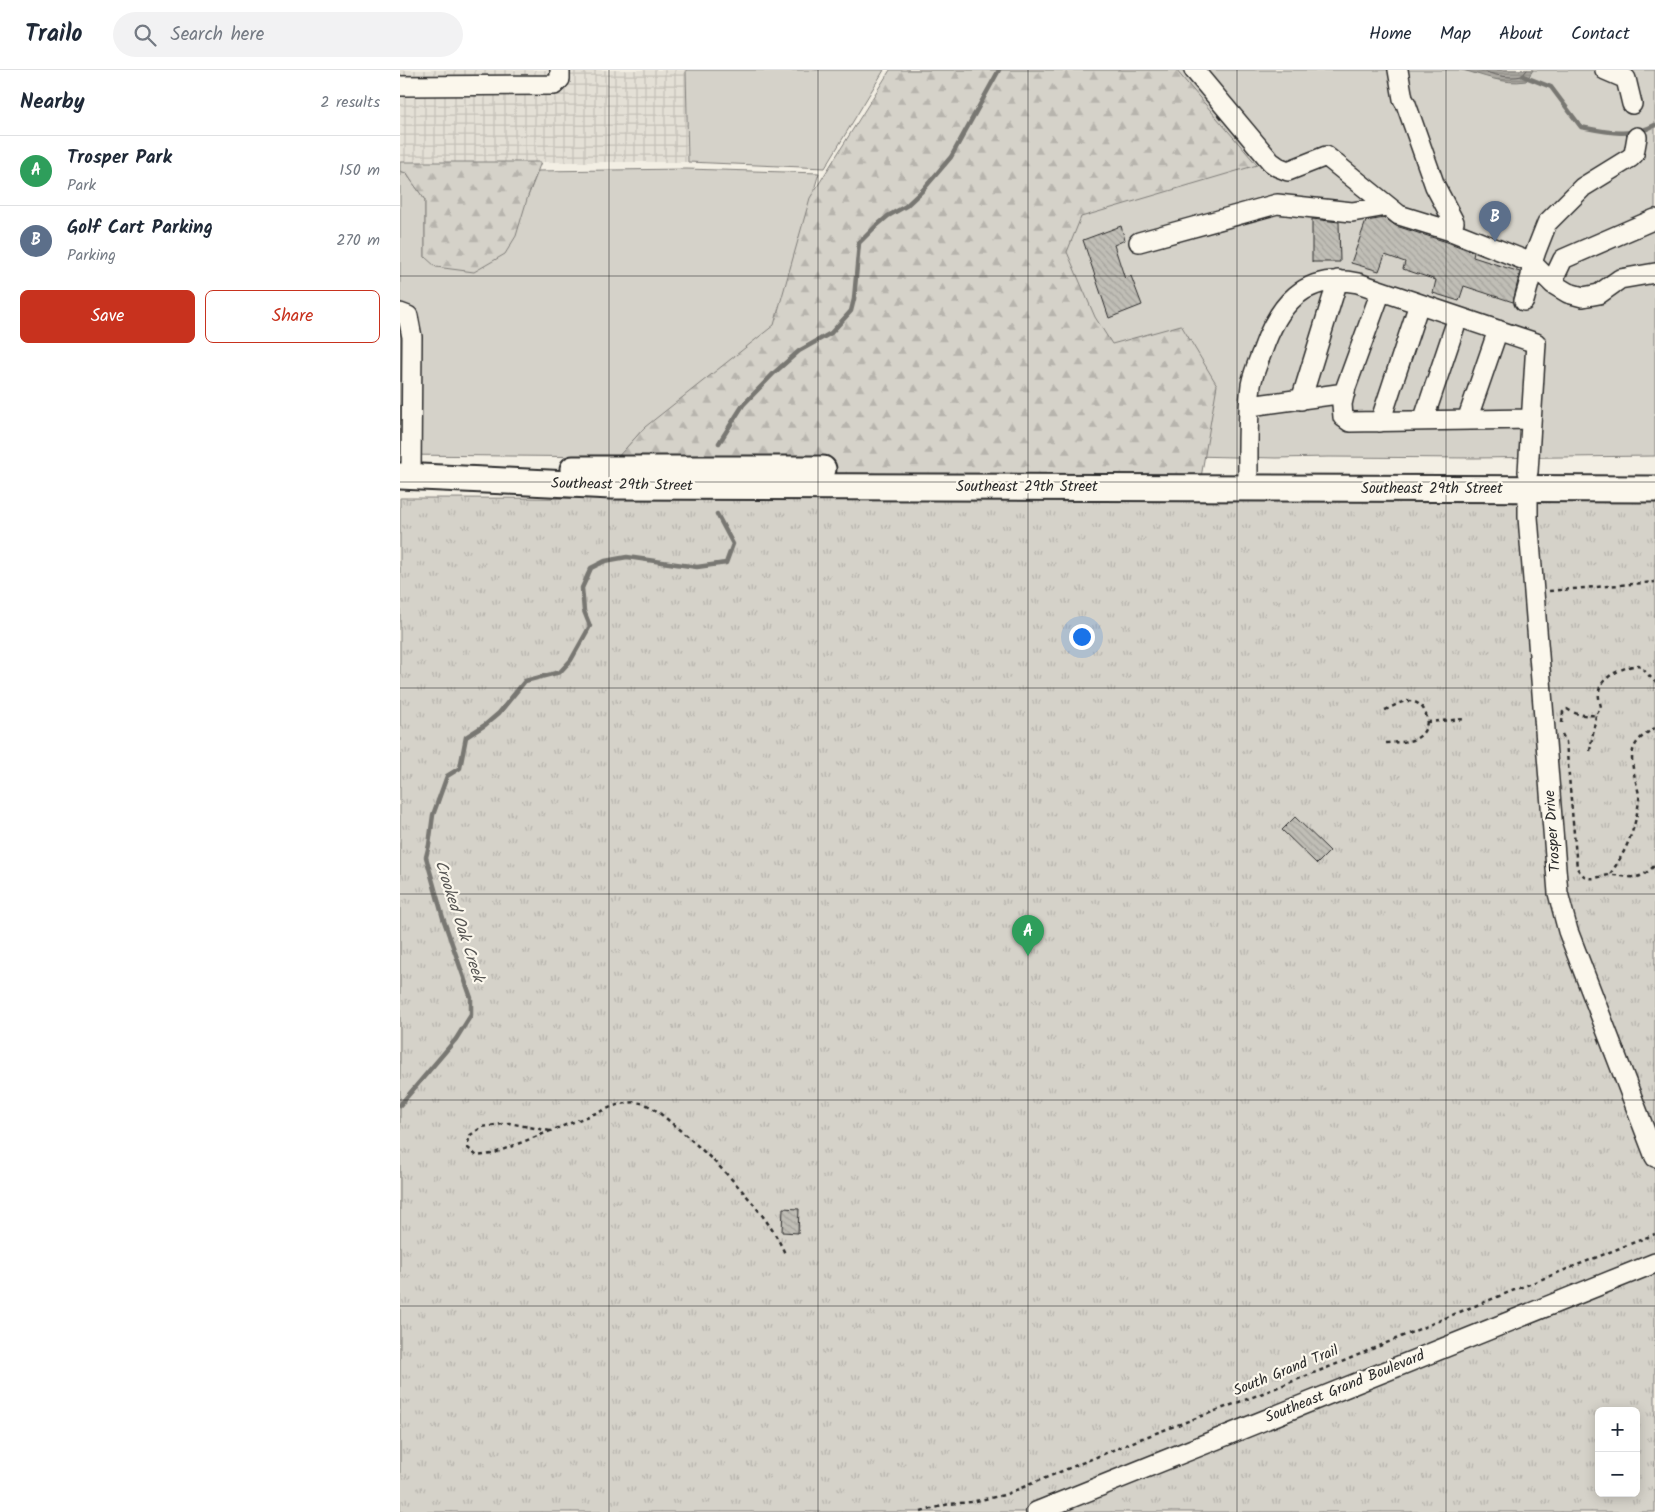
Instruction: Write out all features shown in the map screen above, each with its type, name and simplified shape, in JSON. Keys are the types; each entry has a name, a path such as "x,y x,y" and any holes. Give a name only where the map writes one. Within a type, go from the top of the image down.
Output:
{"main road":[{"name":"Southeast 29th Street","path":"404,473 610,468 1248,479 1528,481 1655,489"},
{"name":"Southeast 29th Street","path":"1528,481 1655,472"}],"street":[{"path":"400,86 476,78 554,85 560,78 560,70"},
{"path":"1194,70 1271,162 1278,167 1288,171 1326,156 1399,215 1451,231 1557,254 1563,259"},
{"path":"1398,70 1403,98 1436,186 1454,222 1451,231"},
{"path":"1605,70 1626,80 1632,104"},
{"path":"1524,301 1547,223 1583,188 1634,154 1637,136"},
{"path":"1139,242 1277,204 1352,212 1387,206"},
{"path":"1549,280 1555,276 1563,259 1655,219"},
{"path":"1538,250 1549,280 1568,293 1583,297 1599,294 1620,279 1655,273"},
{"path":"1301,400 1338,280"},
{"path":"1248,479 1251,383 1268,335 1284,306 1306,288 1320,282 1338,280 1358,283 1498,330 1467,420"},
{"path":"1381,291 1345,393 1342,404 1343,417 1350,422 1531,419"},
{"path":"1380,422 1420,304"},
{"path":"400,313 408,316 412,337 404,473"},
{"path":"1423,421 1458,317"},
{"name":"Trosper Drive","path":"1498,330 1536,343 1528,481 1528,517 1558,893 1568,931 1655,1156"},
{"path":"1250,406 1345,393"},
{"name":"Southeast Grand Boulevard","path":"1036,1512 1655,1262"}],"path":[{"path":"1535,592 1655,582"},
{"path":"1590,751 1596,715 1601,707 1598,690 1603,682 1623,668 1639,665 1655,682"},
{"path":"1385,710 1409,701 1423,708 1426,713 1427,722 1427,728 1416,738 1386,743"},
{"path":"1596,715 1588,716 1572,713 1567,709 1562,712 1562,734 1566,742 1577,868 1581,875 1587,878 1596,878 1610,874 1636,878 1655,865"},
{"path":"1427,722 1466,719"},
{"path":"1610,874 1630,843 1640,798 1630,758 1640,738 1655,728"},
{"path":"550,1131 510,1123 482,1127 469,1136 468,1148 477,1156 492,1154 614,1106 632,1102 648,1106 700,1147 753,1204 778,1237 785,1254"},
{"name":"South Grand Trail","path":"921,1512 950,1504 1004,1495 1140,1439 1258,1396 1457,1313 1655,1234"}],"shaded area":[{"path":"400,70 686,70 688,162 400,162"}],"green space":[{"path":"686,70 884,70 825,168 688,162"},
{"path":"890,70 1176,70 1257,165 1081,217 1067,252 1095,317 1112,344 1181,325 1217,385 1190,541 400,1512 400,843 521,564 645,427 774,325 810,198"},
{"path":"906,70 1655,70 1655,456 1276,458 1065,453 645,427 618,457 400,455 400,171 406,173 425,200 425,257 528,196 538,171 686,169 819,173 791,268"},
{"path":"400,162 541,162 516,236 505,254 474,272 436,267 425,257 425,200 406,173 400,171"},
{"path":"400,498 1655,500 1655,1512 400,1512"}],"water":[{"path":"1462,70 1533,70 1526,81 1509,82"}],"building":[{"path":"1385,218 1396,226 1474,252 1473,257 1520,272 1513,302 1464,286 1459,301 1433,293 1436,280 1403,269 1405,262 1385,255 1379,271 1351,263 1366,221"},
{"path":"1312,219 1339,222 1340,262 1312,262"},
{"path":"1121,226 1125,240 1114,245 1125,279 1131,276 1142,305 1109,318 1083,240"},
{"path":"1295,817 1330,851 1317,864 1282,830"},
{"path":"783,1208 799,1209 798,1233 782,1232"}],"waterway":[{"name":"Crooked Oak Creek","path":"719,443 743,405 774,373 799,351 831,333 851,311 854,299 859,243 888,216 906,206 922,191 951,157 999,70"},
{"name":"Crooked Oak Creek","path":"1523,76 1551,87 1581,127 1628,133 1637,132 1655,125"},
{"name":"Crooked Oak Creek","path":"400,1105 456,1039 471,1015 471,998 443,918 426,857 433,815 447,776 460,768 466,737 499,713 525,681 560,672 571,660 590,626 584,611 582,588 591,568 605,561 627,557 697,567 726,563 733,544 717,514"}],"place":[{"name":"Golf Cart Parking","path":"1495,242"},
{"name":"Trosper Park","path":"1028,956"}]}
